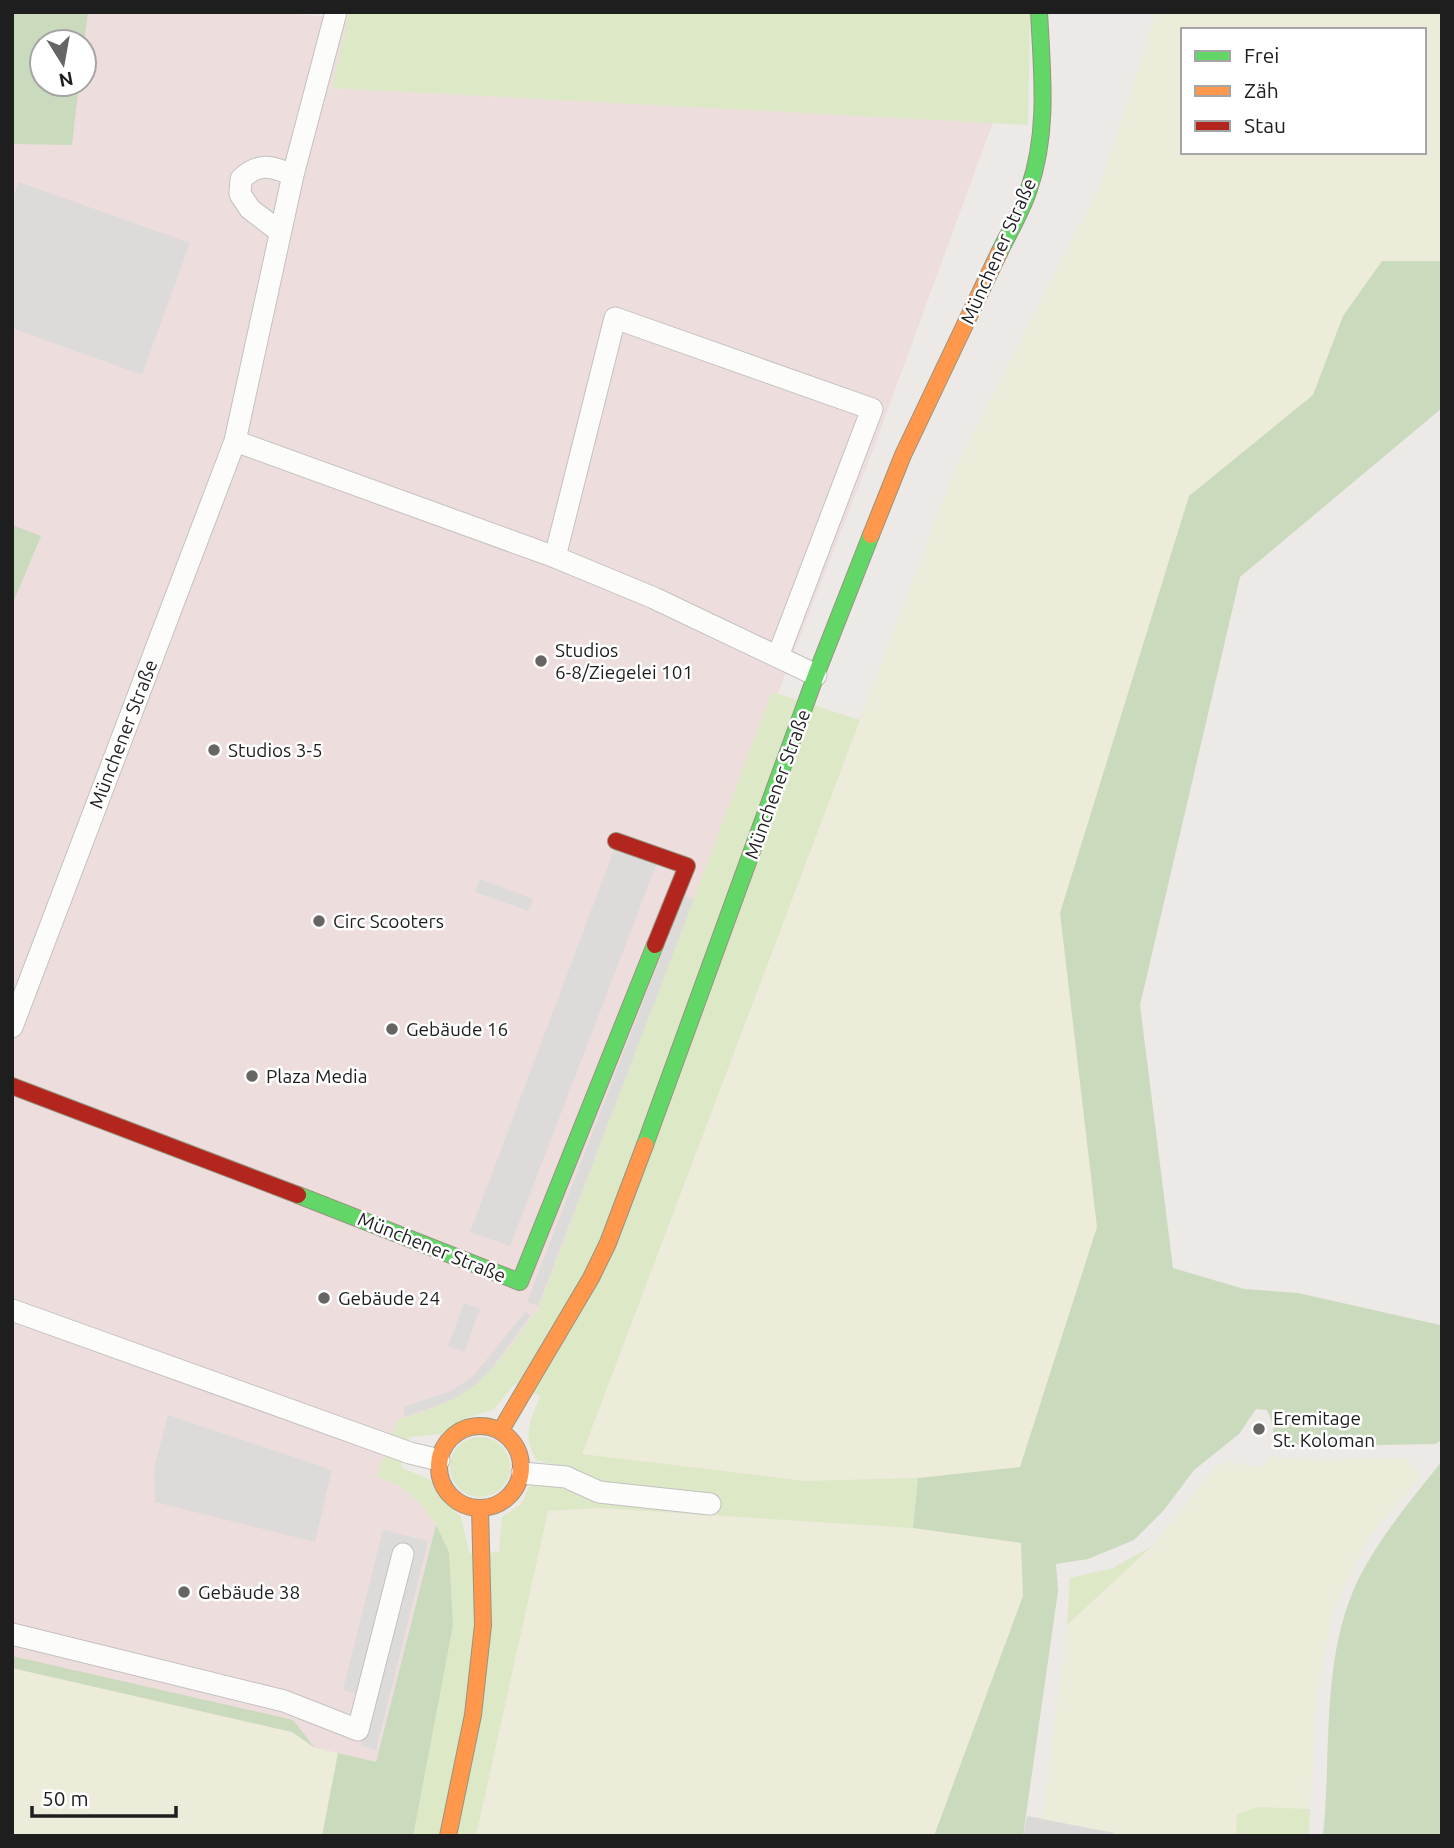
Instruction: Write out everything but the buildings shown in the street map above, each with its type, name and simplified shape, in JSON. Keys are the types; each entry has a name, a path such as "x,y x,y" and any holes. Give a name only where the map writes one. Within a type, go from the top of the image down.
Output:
{"main road":[{"name":"Münchener Straße","path":"1039,12 1044,93"},
{"name":"Münchener Straße","path":"501,1430 591,1279 608,1242 691,1027 816,675 903,455 1029,191 1038,154 1044,93 1056,34"},
{"name":"Münchener Straße","path":"12,1086 84,1111 520,1282 687,866 616,841"},
{"path":"483,1424 501,1430 515,1443 521,1457 522,1473 509,1497 496,1505 480,1508 464,1505 448,1493 440,1478 439,1460 444,1444 460,1430 483,1424"},
{"path":"448,1836 473,1715 484,1625 480,1508"}],"street":[{"name":"Münchener Straße","path":"12,1027 236,441 293,175 337,12"},
{"path":"280,232 250,209 240,194 241,179 252,169 270,166 293,175"},
{"path":"555,556 615,318 872,408 778,656"},
{"path":"236,441 555,556 816,675"},
{"path":"12,1310 410,1453 439,1460"},
{"path":"522,1473 566,1477 599,1492 710,1504"},
{"path":"12,1634 284,1701 358,1730 402,1554"}],"shaded area":[{"path":"12,12 262,12 348,18 332,88 993,122 874,447 538,1309 491,1372 478,1385 433,1410 398,1420 377,1477 398,1485 421,1504 436,1525 376,1762 315,1748 12,1662"},
{"path":"1156,12 1442,12 1442,261 1382,261 1343,316 1313,395 1189,496 1060,913 1097,1227 1020,1467 918,1478 805,1481 582,1455 954,471 1101,183"},
{"path":"19,182 190,243 142,375 12,328 12,201"},
{"path":"615,847 657,863 510,1246 470,1232"},
{"path":"480,879 533,899 528,911 475,892"},
{"path":"684,896 694,899 538,1306 527,1302"},
{"path":"464,1303 480,1309 464,1352 448,1346"},
{"path":"525,1312 531,1315 490,1371 476,1384 454,1399 405,1417 403,1407 451,1391 472,1377"},
{"path":"168,1415 332,1470 315,1542 155,1502 154,1469"},
{"path":"1270,1457 1315,1460 1405,1458 1421,1476 1369,1537 1333,1611 1316,1703 1310,1809 1259,1807 1238,1814 1236,1836 1130,1836 1042,1819 1067,1625 1152,1546 1215,1467 1226,1461 1256,1467 1265,1465"},
{"path":"599,1508 913,1528 1021,1543 1023,1596 934,1836 476,1836 548,1511"},
{"path":"383,1530 428,1541 376,1750 361,1746 373,1698 343,1690"},
{"path":"12,1668 292,1732 315,1748 338,1753 322,1836 12,1836"},
{"path":"1027,1816 1114,1832 1113,1836 1023,1836"}],"green space":[{"path":"12,12 88,12 86,28 28,28 28,98 77,98 72,145 12,144"},
{"path":"349,12 1030,12 1028,125 332,88"},
{"path":"1382,261 1442,261 1442,408 1240,577 1140,1005 1173,1268 1244,1289 1298,1293 1440,1325 1442,1440 1435,1444 1322,1446 1273,1443 1273,1425 1267,1410 1256,1409 1239,1434 1194,1470 1164,1510 1134,1540 1088,1559 1056,1564 1058,1591 1023,1836 934,1836 1023,1596 1021,1543 913,1528 918,1478 1020,1467 1097,1227 1060,913 1189,496 1313,395 1343,316"},
{"path":"12,525 41,536 12,605"},
{"path":"772,692 860,720 582,1454 805,1481 918,1478 913,1528 599,1508 548,1511 476,1836 410,1836 453,1625 449,1552 436,1525 421,1504 398,1485 376,1477 398,1420 448,1401 480,1380 494,1367 538,1309","holes":["515,1384 540,1396 529,1428 529,1443 536,1460 563,1467 530,1485 521,1504 502,1517 499,1552 469,1553 461,1517 438,1495 429,1479 401,1468 409,1437 440,1434 466,1418 493,1410"]},
{"path":"474,1437 486,1437 505,1450 510,1467 508,1479 497,1492 486,1497 474,1497 455,1484 450,1473 450,1461 463,1442"},
{"path":"1442,1461 1442,1836 1323,1836 1333,1672 1347,1608 1359,1578 1377,1547"},
{"path":"436,1525 449,1552 453,1625 413,1836 322,1836 338,1753 376,1762"},
{"path":"1152,1546 1067,1625 1070,1578 1113,1568"},
{"path":"12,1656 293,1720 315,1748 292,1732 12,1668"},
{"path":"1259,1807 1310,1809 1309,1836 1236,1836 1237,1814"}],"traffic: fast":[{"path":"999,253 1026,197 1039,145 1043,101 1039,12"},
{"path":"645,1145 816,675 871,535"},
{"path":"298,1195 520,1282 655,945"}],"traffic: slow":[{"path":"871,535 903,455 999,253"},
{"path":"501,1430 591,1278 608,1243 645,1145"},
{"path":"480,1426 496,1429 509,1438 518,1451 521,1467 518,1483 509,1496 496,1505 480,1508 464,1505 451,1496 442,1483 439,1467 442,1451 451,1438 464,1429 480,1426"},
{"path":"448,1836 473,1715 483,1625 480,1508"}],"traffic: jam":[{"path":"616,841 687,866 655,945"},
{"path":"12,1086 298,1195"}],"place":[{"name":"Studios 6-8/Ziegelei 101","path":"541,661"},
{"name":"Studios 3-5","path":"214,750"},
{"name":"Circ Scooters","path":"319,921"},
{"name":"Gebäude 16","path":"392,1029"},
{"name":"Plaza Media","path":"252,1076"},
{"name":"Gebäude 24","path":"324,1298"},
{"name":"Eremitage St. Koloman","path":"1259,1429"},
{"name":"Gebäude 38","path":"184,1592"}]}
